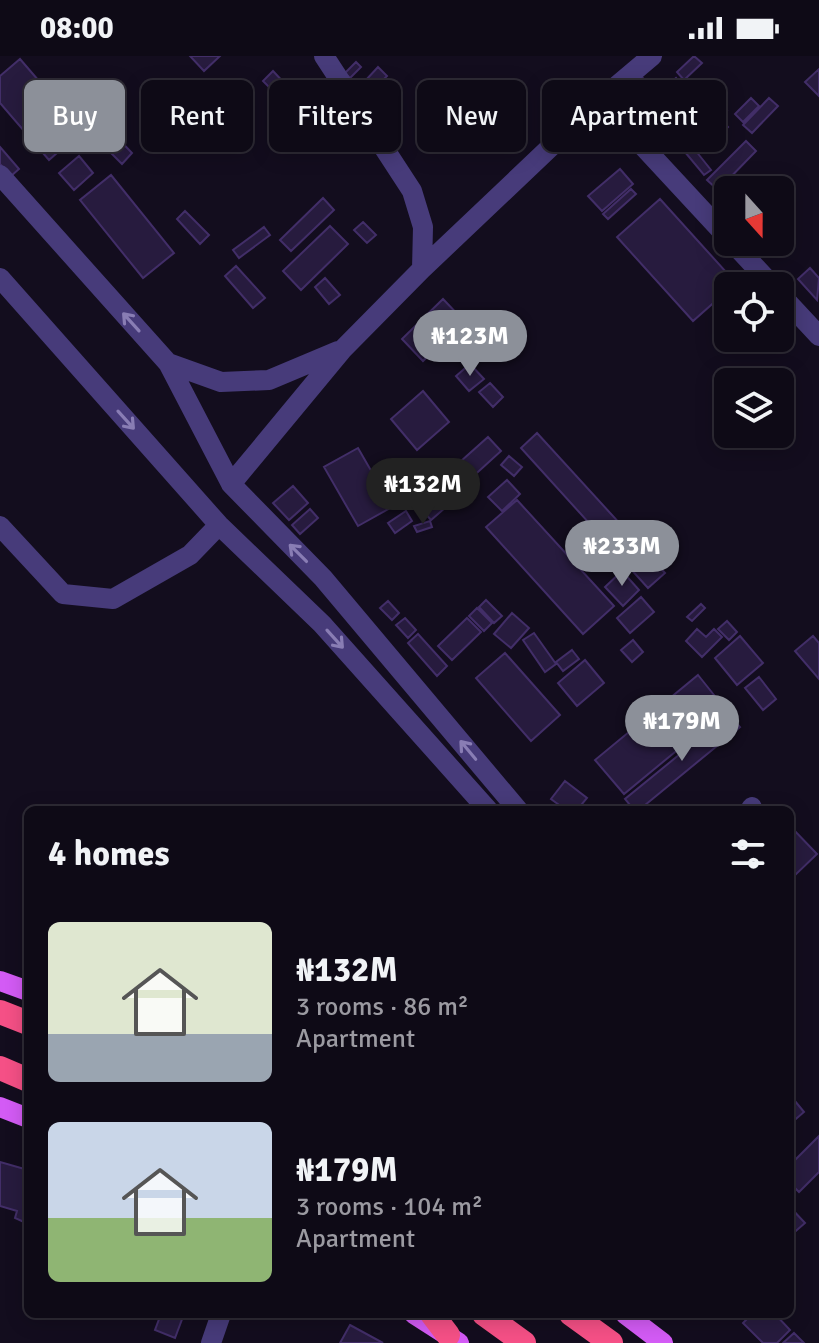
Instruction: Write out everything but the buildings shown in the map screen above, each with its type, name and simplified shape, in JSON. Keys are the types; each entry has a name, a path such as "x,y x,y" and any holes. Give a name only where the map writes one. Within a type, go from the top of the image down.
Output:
{"highway":[{"path":"0,1012 24,1021"},
{"path":"0,1068 24,1078"},
{"path":"436,1318 454,1339"},
{"path":"490,1318 524,1343"},
{"path":"577,1318 611,1343"}],"main road":[{"path":"0,981 24,990"},
{"path":"0,1107 24,1116"},
{"path":"420,1318 454,1339"},
{"path":"630,1318 663,1343"}],"street":[{"path":"324,56 412,191 423,227 422,269"},
{"path":"624,80 652,56"},
{"path":"231,484 342,350 545,152"},
{"path":"648,152 714,223"},
{"path":"0,175 168,363 231,484 323,578 515,806"},
{"path":"745,256 760,272"},
{"path":"0,278 219,525 322,624 484,806"},
{"path":"794,309 819,336"},
{"path":"168,363 221,382 269,380 342,350"},
{"path":"0,526 63,594 113,599 190,555 219,525"},
{"path":"211,1343 220,1318"}]}
